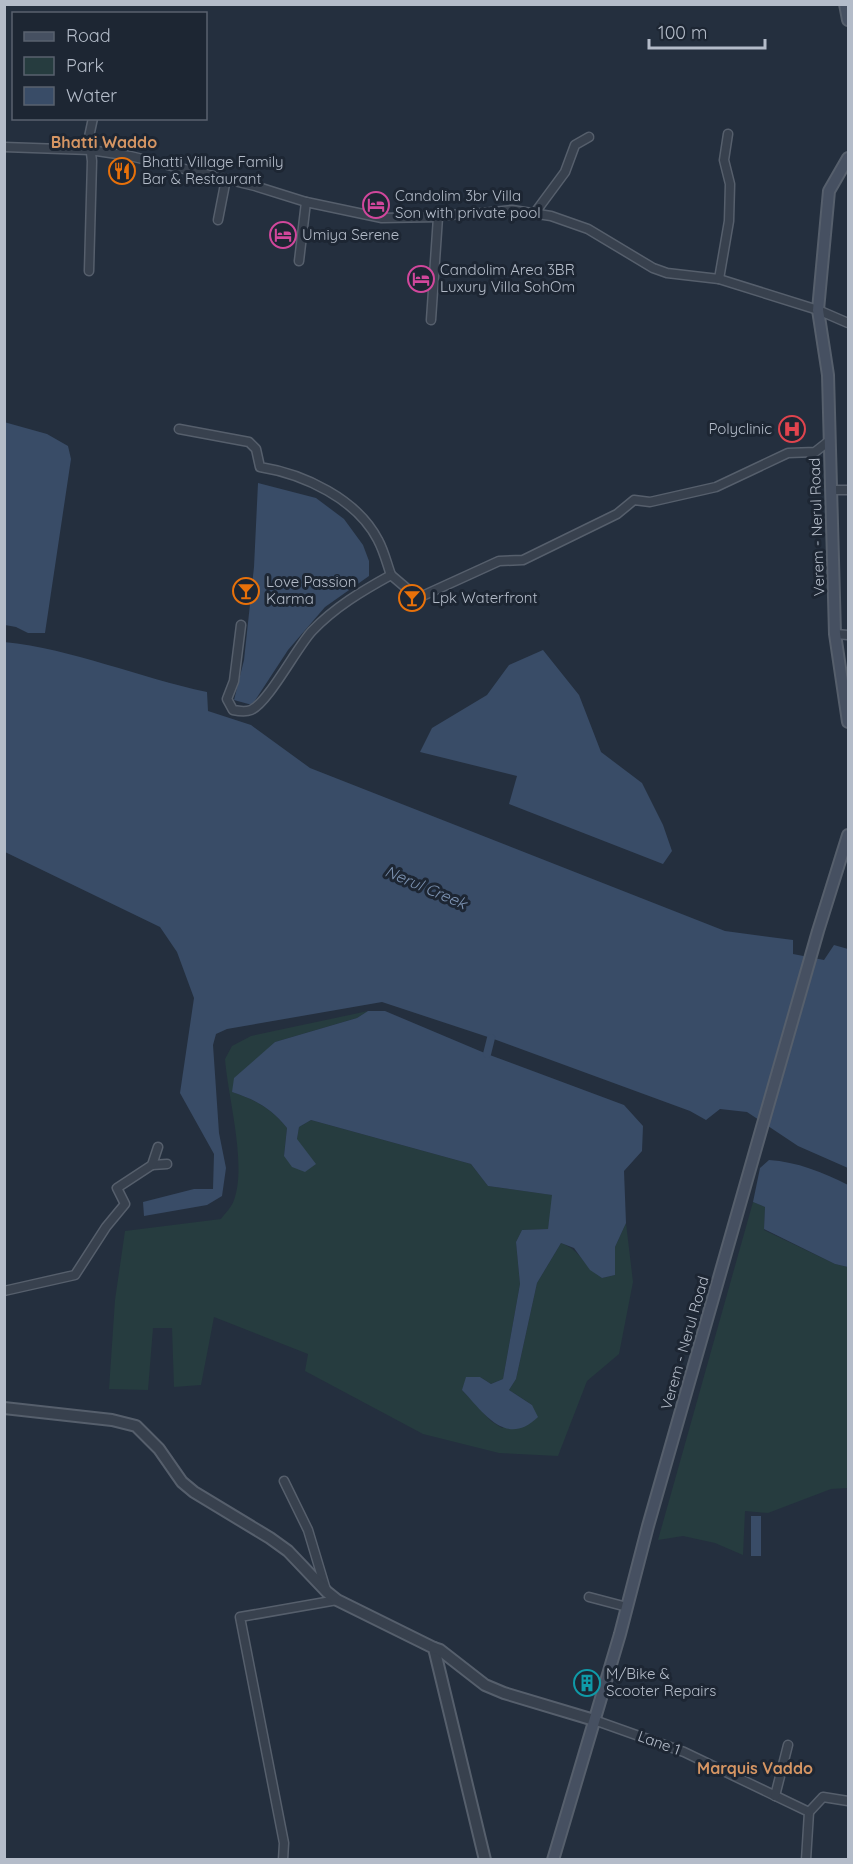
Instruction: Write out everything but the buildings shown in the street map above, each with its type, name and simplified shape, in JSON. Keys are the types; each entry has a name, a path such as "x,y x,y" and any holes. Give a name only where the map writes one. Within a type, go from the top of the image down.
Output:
{"main road":[{"path":"845,4 849,20"},
{"name":"Verem - Nerul Road","path":"849,158 829,190 818,310 828,375 835,634 849,722"},
{"name":"Verem - Nerul Road","path":"553,1860 818,932 849,835"}],"street":[{"path":"89,271 92,161 89,137 93,120"},
{"path":"719,279 729,221 730,184 724,160 728,134"},
{"path":"534,214 565,172 575,145 589,137"},
{"path":"4,147 90,150 130,156 255,186 306,202 382,218 438,218 444,215 512,210 551,216 588,229 653,268 667,273 719,279 818,310 849,323"},
{"path":"218,220 226,179"},
{"path":"300,261 306,202"},
{"path":"431,320 438,218"},
{"path":"179,429 249,442 256,449 260,467 284,471 342,499 358,513 378,540 390,575 418,598 499,561 523,560 617,514 634,500 650,502 716,487 788,453 815,452 829,441"},
{"path":"831,490 849,490"},
{"path":"241,625 234,681 227,699 233,710 248,711 258,705 274,685 311,632 346,601 390,575"},
{"path":"835,634 849,635"},
{"path":"152,1166 158,1147"},
{"path":"4,1291 75,1275 106,1227 125,1204 117,1188 152,1166 167,1164"},
{"path":"4,1407 112,1420 136,1426 159,1449 182,1482 194,1492 288,1551 337,1600 441,1650 485,1685 504,1693 594,1720"},
{"path":"284,1481 308,1530 327,1592"},
{"path":"589,1597 627,1607"},
{"path":"283,1860 284,1843 240,1617 337,1600"},
{"path":"434,1648 485,1860"},
{"name":"Lane 1","path":"594,1720 684,1752 808,1812"},
{"path":"775,1796 788,1745"},
{"path":"806,1860 808,1812 824,1797 849,1801"}],"green space":[{"path":"368,1011 357,1018 275,1042 232,1092 262,1106 275,1115 287,1128 284,1156 297,1139 299,1127 311,1120 471,1164 488,1186 553,1195 548,1229 522,1230 516,1242 520,1284 503,1379 491,1384 480,1377 462,1390 491,1421 502,1428 532,1405 509,1390 516,1379 537,1283 561,1243 574,1250 602,1278 615,1275 615,1247 626,1223 633,1282 619,1354 587,1381 558,1456 499,1453 423,1434 305,1371 308,1354 214,1317 201,1385 174,1387 172,1328 153,1328 148,1390 109,1389 115,1300 125,1231 221,1219 234,1200 238,1150 225,1059 232,1046 251,1036"},
{"path":"753,1202 765,1207 764,1230 835,1264 848,1267 848,1488 831,1489 768,1513 745,1511 743,1555 715,1543 683,1536 658,1540"}],"water":[{"path":"4,422 47,434 68,446 71,459 45,633 28,633 5,625"},
{"path":"258,483 316,498 344,519 363,545 369,561 369,576 325,607 288,650 252,705 234,700 244,660 254,567"},
{"name":"Nerul Creek","path":"4,642 81,657 207,692 208,711 251,725 310,768 725,931 793,940 793,954 824,960 834,945 848,949 848,1168 798,1146 747,1112 720,1109 706,1120 690,1111 491,1038 382,1002 227,1029 216,1034 213,1045 219,1133 226,1168 222,1196 207,1205 144,1216 143,1202 194,1189 213,1189 214,1154 180,1093 194,998 177,952 160,927 5,852"},
{"path":"543,650 579,695 601,752 642,783 663,825 672,851 663,864 509,804 517,776 420,752 432,728 487,695 509,665"},
{"path":"368,1011 385,1011 487,1054 624,1105 643,1126 642,1151 624,1171 626,1223 615,1247 615,1275 602,1278 590,1270 574,1248 561,1243 537,1283 516,1379 509,1390 532,1405 538,1417 526,1426 516,1429 496,1424 462,1390 466,1377 480,1377 491,1384 503,1379 520,1284 516,1242 522,1230 548,1229 552,1195 488,1186 471,1164 311,1120 299,1127 297,1139 316,1164 305,1172 292,1167 284,1156 287,1128 281,1121 263,1106 232,1092 234,1078 275,1042 357,1018"},
{"path":"769,1160 810,1168 848,1185 848,1267 835,1264 764,1229 765,1207 753,1202 760,1168"},
{"path":"751,1516 761,1516 761,1556 751,1556"}],"waterway":[{"path":"487,1054 491,1038"}],"place":[{"name":"Bhatti Village Family Bar & Restaurant","path":"122,171"},
{"name":"Candolim 3br Villa Son with private pool","path":"376,205"},
{"name":"Umiya Serene","path":"283,235"},
{"name":"Candolim Area 3BR Luxury Villa SohOm","path":"421,279"},
{"name":"Polyclinic","path":"792,429"},
{"name":"Love Passion Karma","path":"246,591"},
{"name":"Lpk Waterfront","path":"412,598"},
{"name":"M/Bike & Scooter Repairs","path":"587,1683"}],"district":[{"name":"Bhatti Waddo","path":"104,142"},
{"name":"Marquis Vaddo","path":"755,1768"}]}
